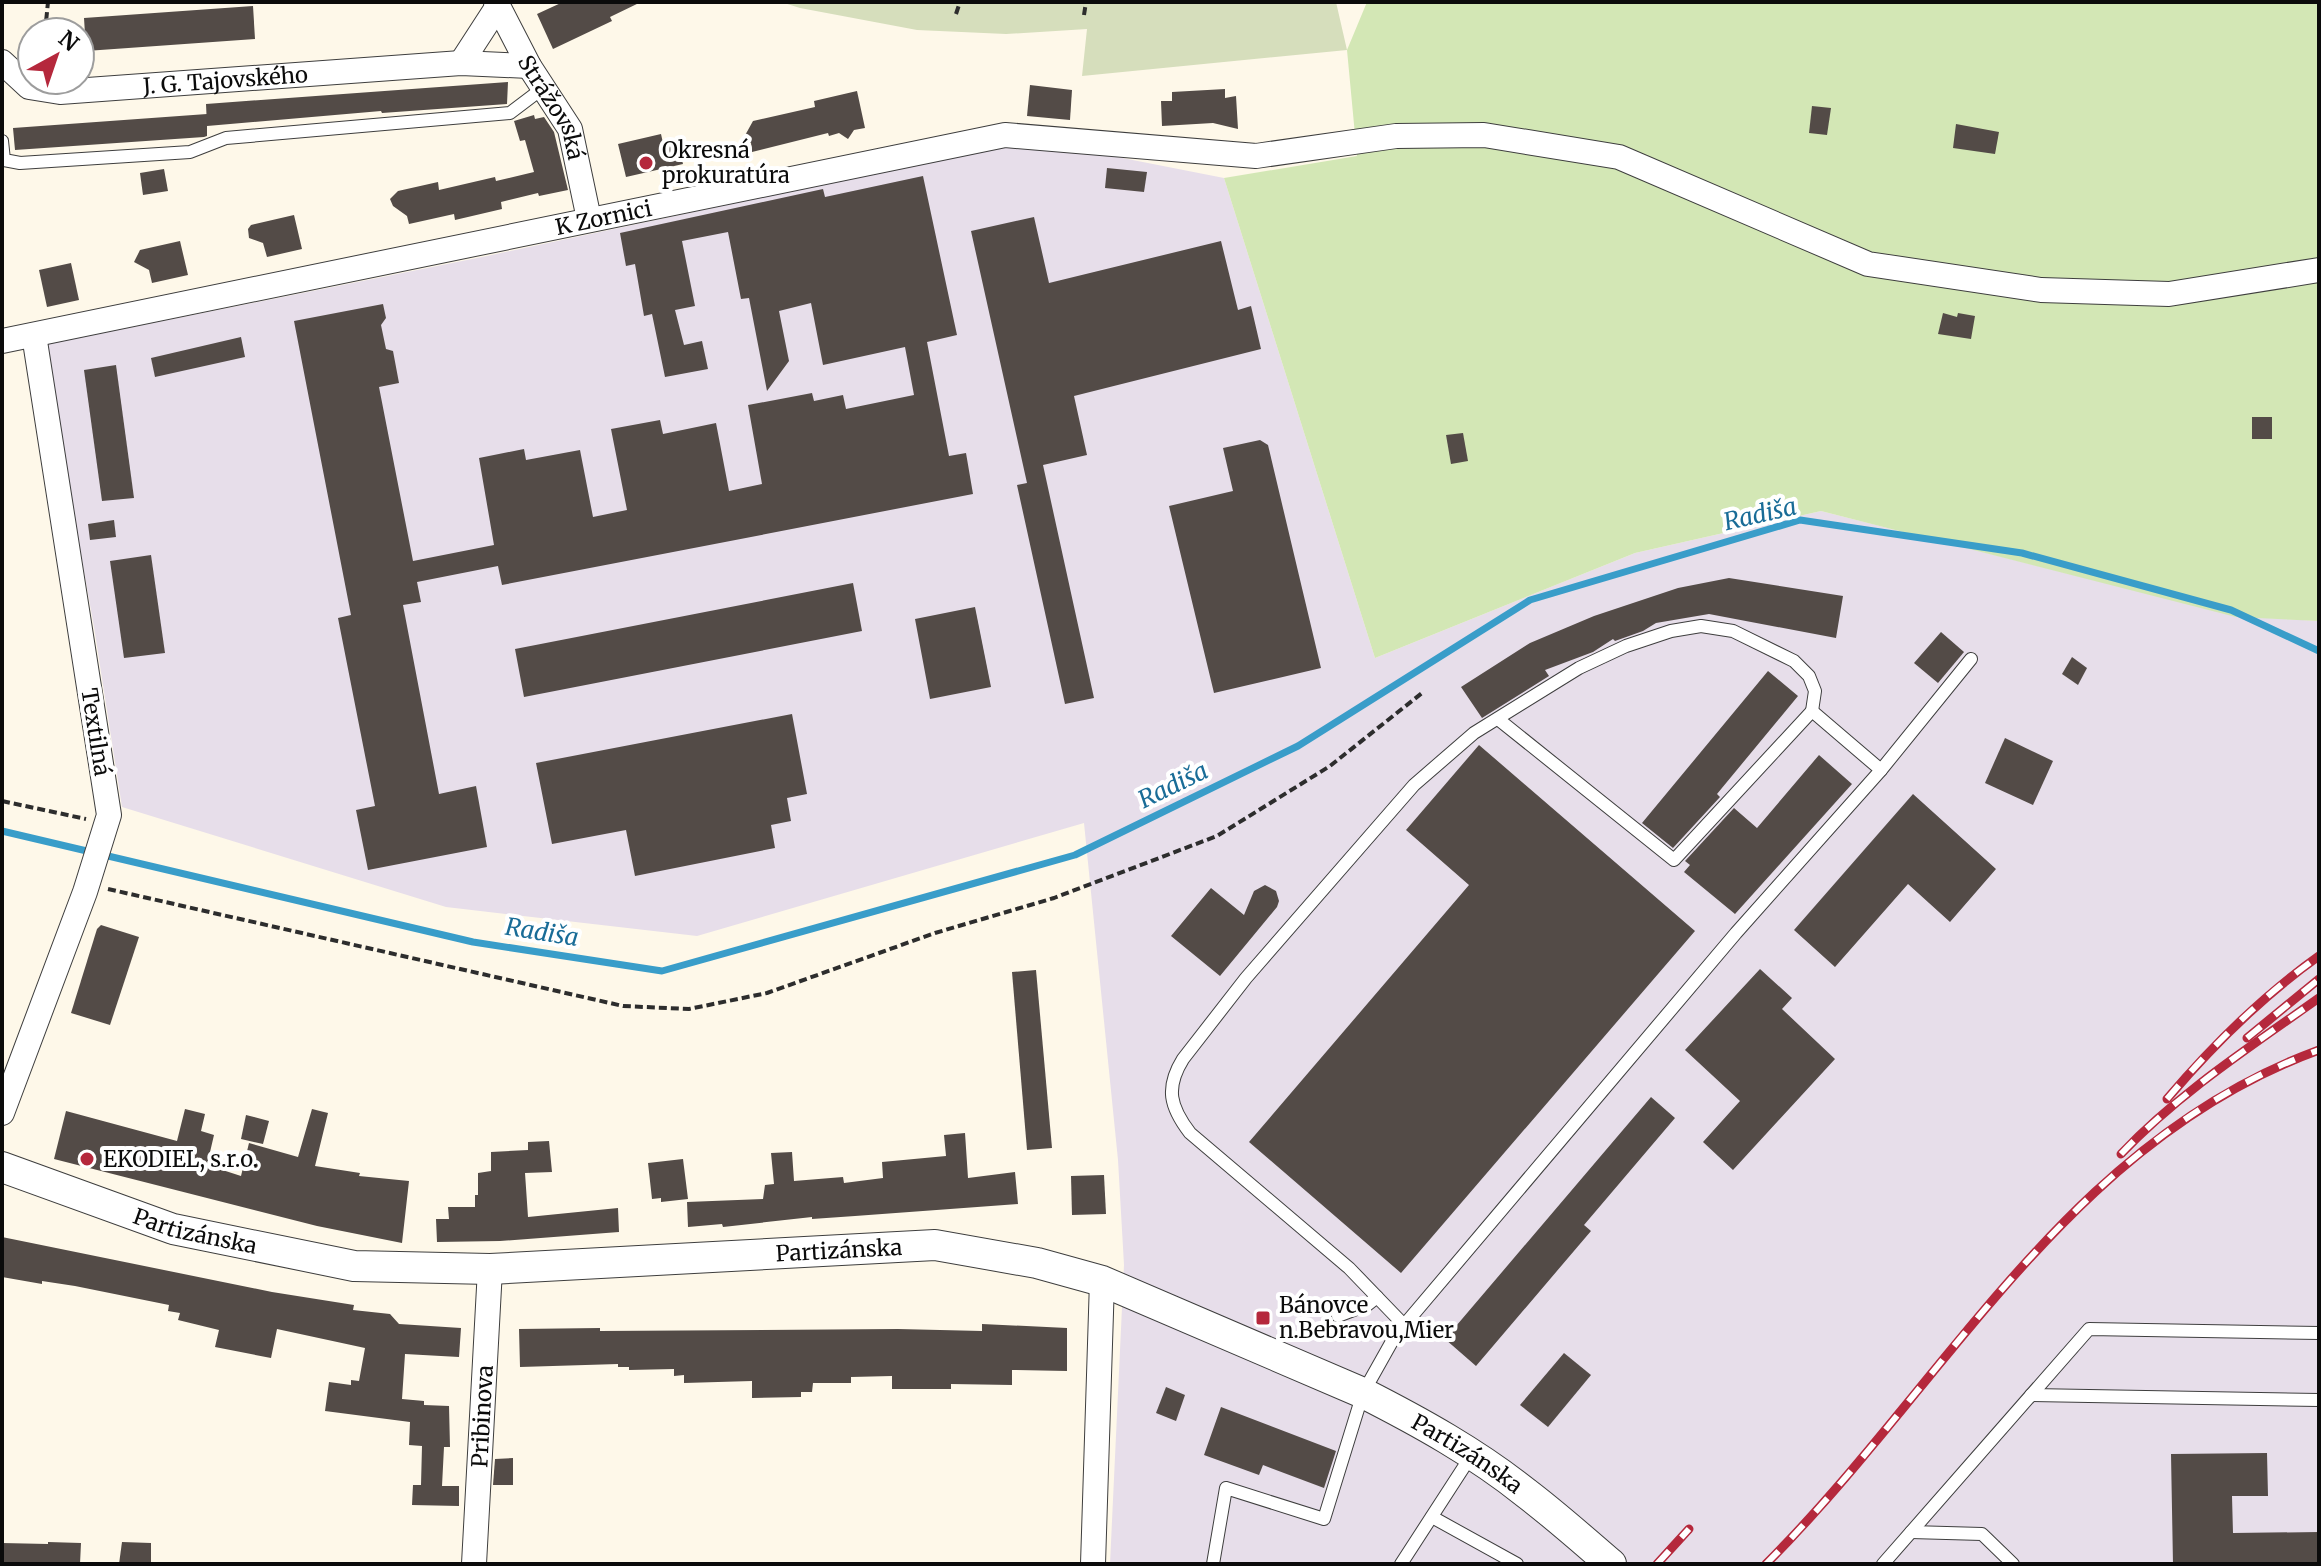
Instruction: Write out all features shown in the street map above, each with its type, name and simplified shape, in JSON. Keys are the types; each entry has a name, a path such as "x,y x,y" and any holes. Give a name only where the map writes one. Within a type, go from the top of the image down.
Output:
{"street":[{"path":"461,63 497,4"},
{"name":"Strážovská","path":"497,4 529,66 570,129 589,219"},
{"name":"J. G. Tajovského","path":"2,62 29,87 60,92 461,63 529,66"},
{"name":"K Zornici","path":"2,341 1005,135 1256,156 1396,136 1484,135 1619,157 1868,264 2041,290 2169,294 2319,270"},
{"name":"Textilná","path":"2,1113 85,892 107,819 34,335"},
{"name":"Partizánska","path":"2,1167 173,1229 354,1266 490,1269 935,1245 1037,1263 1102,1281 1363,1393 1472,1455 1526,1493 1611,1564"},
{"name":"Pribinova","path":"474,1564 490,1269"},
{"path":"1093,1564 1102,1281"}],"lane":[{"path":"2,141 4,160 20,163 190,152 226,138 510,113 543,88"},
{"path":"1404,1325 1349,1268 1190,1133 1181,1121 1170,1090 1174,1074 1183,1059 1246,978 1414,785 1474,733 1579,668 1626,646 1671,631 1701,626 1733,631 1794,661 1809,676 1815,691 1812,711 1674,860 1498,719"},
{"path":"1213,1564 1226,1488 1324,1519 1363,1393 1404,1325 1736,933 1881,770 1971,659"},
{"path":"1812,711 1881,770"},
{"path":"1338,1316 1367,1305 1377,1297"},
{"path":"1883,1564 2089,1329 2319,1333"},
{"path":"2031,1395 2319,1400"},
{"path":"1401,1564 1472,1455"},
{"path":"1432,1517 1517,1564"},
{"path":"1911,1532 1982,1534 2013,1564"}],"path":[{"path":"956,14 960,2"},
{"path":"1084,15 1086,2"},
{"path":"85,892 112,889 623,1006 689,1009 767,993 935,933 1054,898 1217,836 1330,766 1422,693"},
{"path":"2,801 107,819"}],"shaded area":[{"path":"1031,140 1224,178 1375,658 1635,553 1821,511 2236,616 2319,621 2319,1564 1110,1564 1124,1265 1118,1160 1084,823 697,936 446,907 122,807 94,627 43,345 487,256"}],"green space":[{"path":"781,2 1336,2 1347,50 1082,76 1087,29 1006,34 917,30"},
{"path":"1367,2 2319,2 2319,621 2236,617 1821,511 1635,553 1375,658 1224,178 1357,156 1347,50"}],"building":[{"path":"563,2 641,2 610,17 612,21 553,49 537,14"},
{"path":"253,6 255,39 96,50 96,17"},
{"path":"508,82 507,104 207,126 206,104"},
{"path":"1030,85 1072,90 1070,120 1027,116"},
{"path":"1225,89 1225,98 1236,96 1238,129 1213,123 1162,126 1161,101 1172,101 1172,92"},
{"path":"857,91 865,128 854,130 848,139 839,133 829,136 828,133 752,152 751,143 743,139 753,121 815,107 814,101"},
{"path":"1812,106 1831,108 1827,135 1809,133"},
{"path":"207,114 207,136 204,137 15,150 13,128"},
{"path":"534,115 535,119 544,117 554,132 568,190 501,202 502,209 455,220 454,214 409,224 407,216 393,206 390,199 398,191 438,182 439,190 534,172 525,140 520,141 514,121"},
{"path":"1956,124 1999,132 1995,154 1953,148"},
{"path":"661,134 663,143 677,140 683,164 626,177 618,144"},
{"path":"1107,168 1147,172 1144,192 1105,188"},
{"path":"164,169 168,191 143,195 140,173"},
{"path":"923,176 957,335 927,342 949,456 966,453 973,494 502,585 498,566 417,582 421,602 403,605 439,794 476,786 487,847 368,870 356,810 375,806 338,618 351,615 294,321 383,304 386,318 381,325 386,349 393,351 399,383 379,387 413,561 494,545 479,458 524,449 526,460 580,450 593,517 627,510 611,429 660,420 663,434 716,423 729,491 762,484 748,405 812,393 814,401 843,395 846,409 914,395 905,347 823,365 811,303 779,311 789,361 767,391 749,298 741,299 728,232 682,241 695,306 675,310 684,345 702,341 708,369 665,377 652,314 644,316 635,264 626,266 620,233 823,189 825,197"},
{"path":"294,215 302,249 267,257 263,243 249,238 251,225"},
{"path":"1034,217 1049,283 1221,241 1238,310 1251,306 1261,349 1074,396 1087,455 1043,465 1094,698 1065,704 1017,485 1027,483 971,231"},
{"path":"180,241 188,275 152,283 149,270 134,262 140,250"},
{"path":"71,263 79,300 47,307 39,270"},
{"path":"1943,313 1957,317 1958,313 1975,316 1971,339 1938,334"},
{"path":"241,337 245,357 155,377 151,358"},
{"path":"116,365 134,498 102,501 84,370"},
{"path":"2252,417 2272,417 2272,439 2252,439"},
{"path":"1463,433 1468,461 1451,464 1446,435"},
{"path":"1260,440 1268,445 1321,668 1214,693 1169,506 1233,491 1223,448"},
{"path":"114,520 116,537 90,540 88,524"},
{"path":"151,555 165,653 124,658 110,561"},
{"path":"1729,578 1843,596 1836,638 1709,614 1656,623 1545,670 1549,676 1482,718 1461,687 1530,643 1594,616 1678,588"},
{"path":"853,583 862,631 524,697 515,649"},
{"path":"975,607 991,687 930,699 915,619"},
{"path":"1941,632 1964,652 1938,683 1914,663"},
{"path":"2072,657 2087,668 2078,685 2062,674"},
{"path":"1768,671 1798,696 1717,794 1720,797 1673,848 1642,823"},
{"path":"792,714 807,794 787,798 791,821 771,825 775,848 635,876 626,830 552,844 536,763"},
{"path":"2005,738 2053,761 2033,805 1985,783"},
{"path":"1479,745 1695,931 1401,1273 1249,1142 1469,885 1406,830"},
{"path":"1819,755 1852,784 1735,914 1684,872 1690,865 1685,861 1734,808 1757,828"},
{"path":"1913,794 1996,869 1950,922 1908,884 1835,967 1794,930"},
{"path":"1265,885 1276,891 1277,907 1220,976 1171,936 1211,888 1244,915 1254,891"},
{"path":"101,925 139,937 110,1025 71,1013 97,929"},
{"path":"1760,969 1792,998 1782,1009 1835,1059 1733,1170 1703,1142 1740,1101 1685,1050"},
{"path":"1036,970 1052,1148 1027,1150 1012,972"},
{"path":"1651,1097 1675,1118 1584,1225 1591,1231 1476,1366 1445,1339"},
{"path":"185,1109 205,1114 201,1131 214,1135 207,1165 241,1176 249,1143 298,1157 312,1109 328,1113 315,1166 360,1173 359,1176 409,1181 402,1243 317,1226 54,1159 66,1111 177,1141"},
{"path":"246,1115 269,1121 263,1144 241,1139"},
{"path":"965,1133 968,1178 1015,1172 1018,1204 812,1217 723,1227 722,1224 688,1227 687,1202 763,1199 765,1185 774,1184 771,1153 792,1152 794,1181 843,1177 844,1183 883,1178 882,1162 946,1156 944,1135"},
{"path":"549,1141 552,1172 525,1173 528,1217 618,1208 619,1232 500,1241 437,1242 436,1219 449,1219 448,1207 475,1207 478,1173 491,1171 491,1152 528,1150 528,1142"},
{"path":"683,1159 688,1199 661,1202 661,1198 652,1199 648,1163"},
{"path":"1104,1175 1106,1214 1072,1215 1071,1176"},
{"path":"2,1237 272,1292 354,1305 353,1310 390,1314 399,1324 461,1328 459,1357 405,1354 402,1399 424,1401 424,1405 449,1406 450,1447 444,1447 442,1486 459,1486 459,1506 412,1505 413,1485 421,1485 422,1446 409,1445 410,1422 325,1411 329,1382 351,1385 351,1380 359,1381 365,1348 277,1329 271,1358 215,1347 219,1330 178,1320 180,1313 168,1311 169,1305 75,1286 2,1277"},
{"path":"982,1324 1067,1328 1067,1371 1012,1370 1012,1385 951,1384 951,1389 892,1389 892,1376 851,1377 851,1383 813,1383 812,1392 801,1392 801,1397 752,1398 752,1381 684,1383 684,1375 674,1376 674,1369 629,1370 629,1367 618,1367 618,1364 520,1367 519,1329 982,1331"},
{"path":"1564,1353 1591,1375 1548,1427 1520,1405"},
{"path":"1166,1387 1185,1395 1176,1421 1156,1413"},
{"path":"1221,1407 1336,1451 1324,1488 1263,1465 1259,1475 1204,1455"},
{"path":"2267,1453 2268,1496 2232,1496 2233,1533 2319,1532 2319,1564 2173,1564 2171,1454"},
{"path":"513,1458 513,1485 493,1485 495,1459"},
{"path":"122,1542 151,1543 151,1564 119,1564"},
{"path":"2,1543 81,1543 80,1564 2,1564"}],"waterway":[{"name":"Radiša","path":"2,831 473,942 662,971 1075,855 1298,746 1530,600 1800,520 2022,553 2231,610 2319,651"}],"railway":[{"path":"2167,1099 2238,1023 2319,956"},
{"path":"2247,1038 2319,979"},
{"path":"2121,1154 2191,1091 2319,998"},
{"path":"1766,1564 1831,1494 2016,1274 2081,1206 2152,1144 2230,1091 2319,1050"},
{"path":"1657,1564 1689,1529"}],"place":[{"name":"Okresná prokuratúra","path":"646,163"},
{"name":"EKODIEL, s.r.o.","path":"87,1159"},
{"name":"Bánovce n.Bebravou,Mier","path":"1263,1318"}]}
